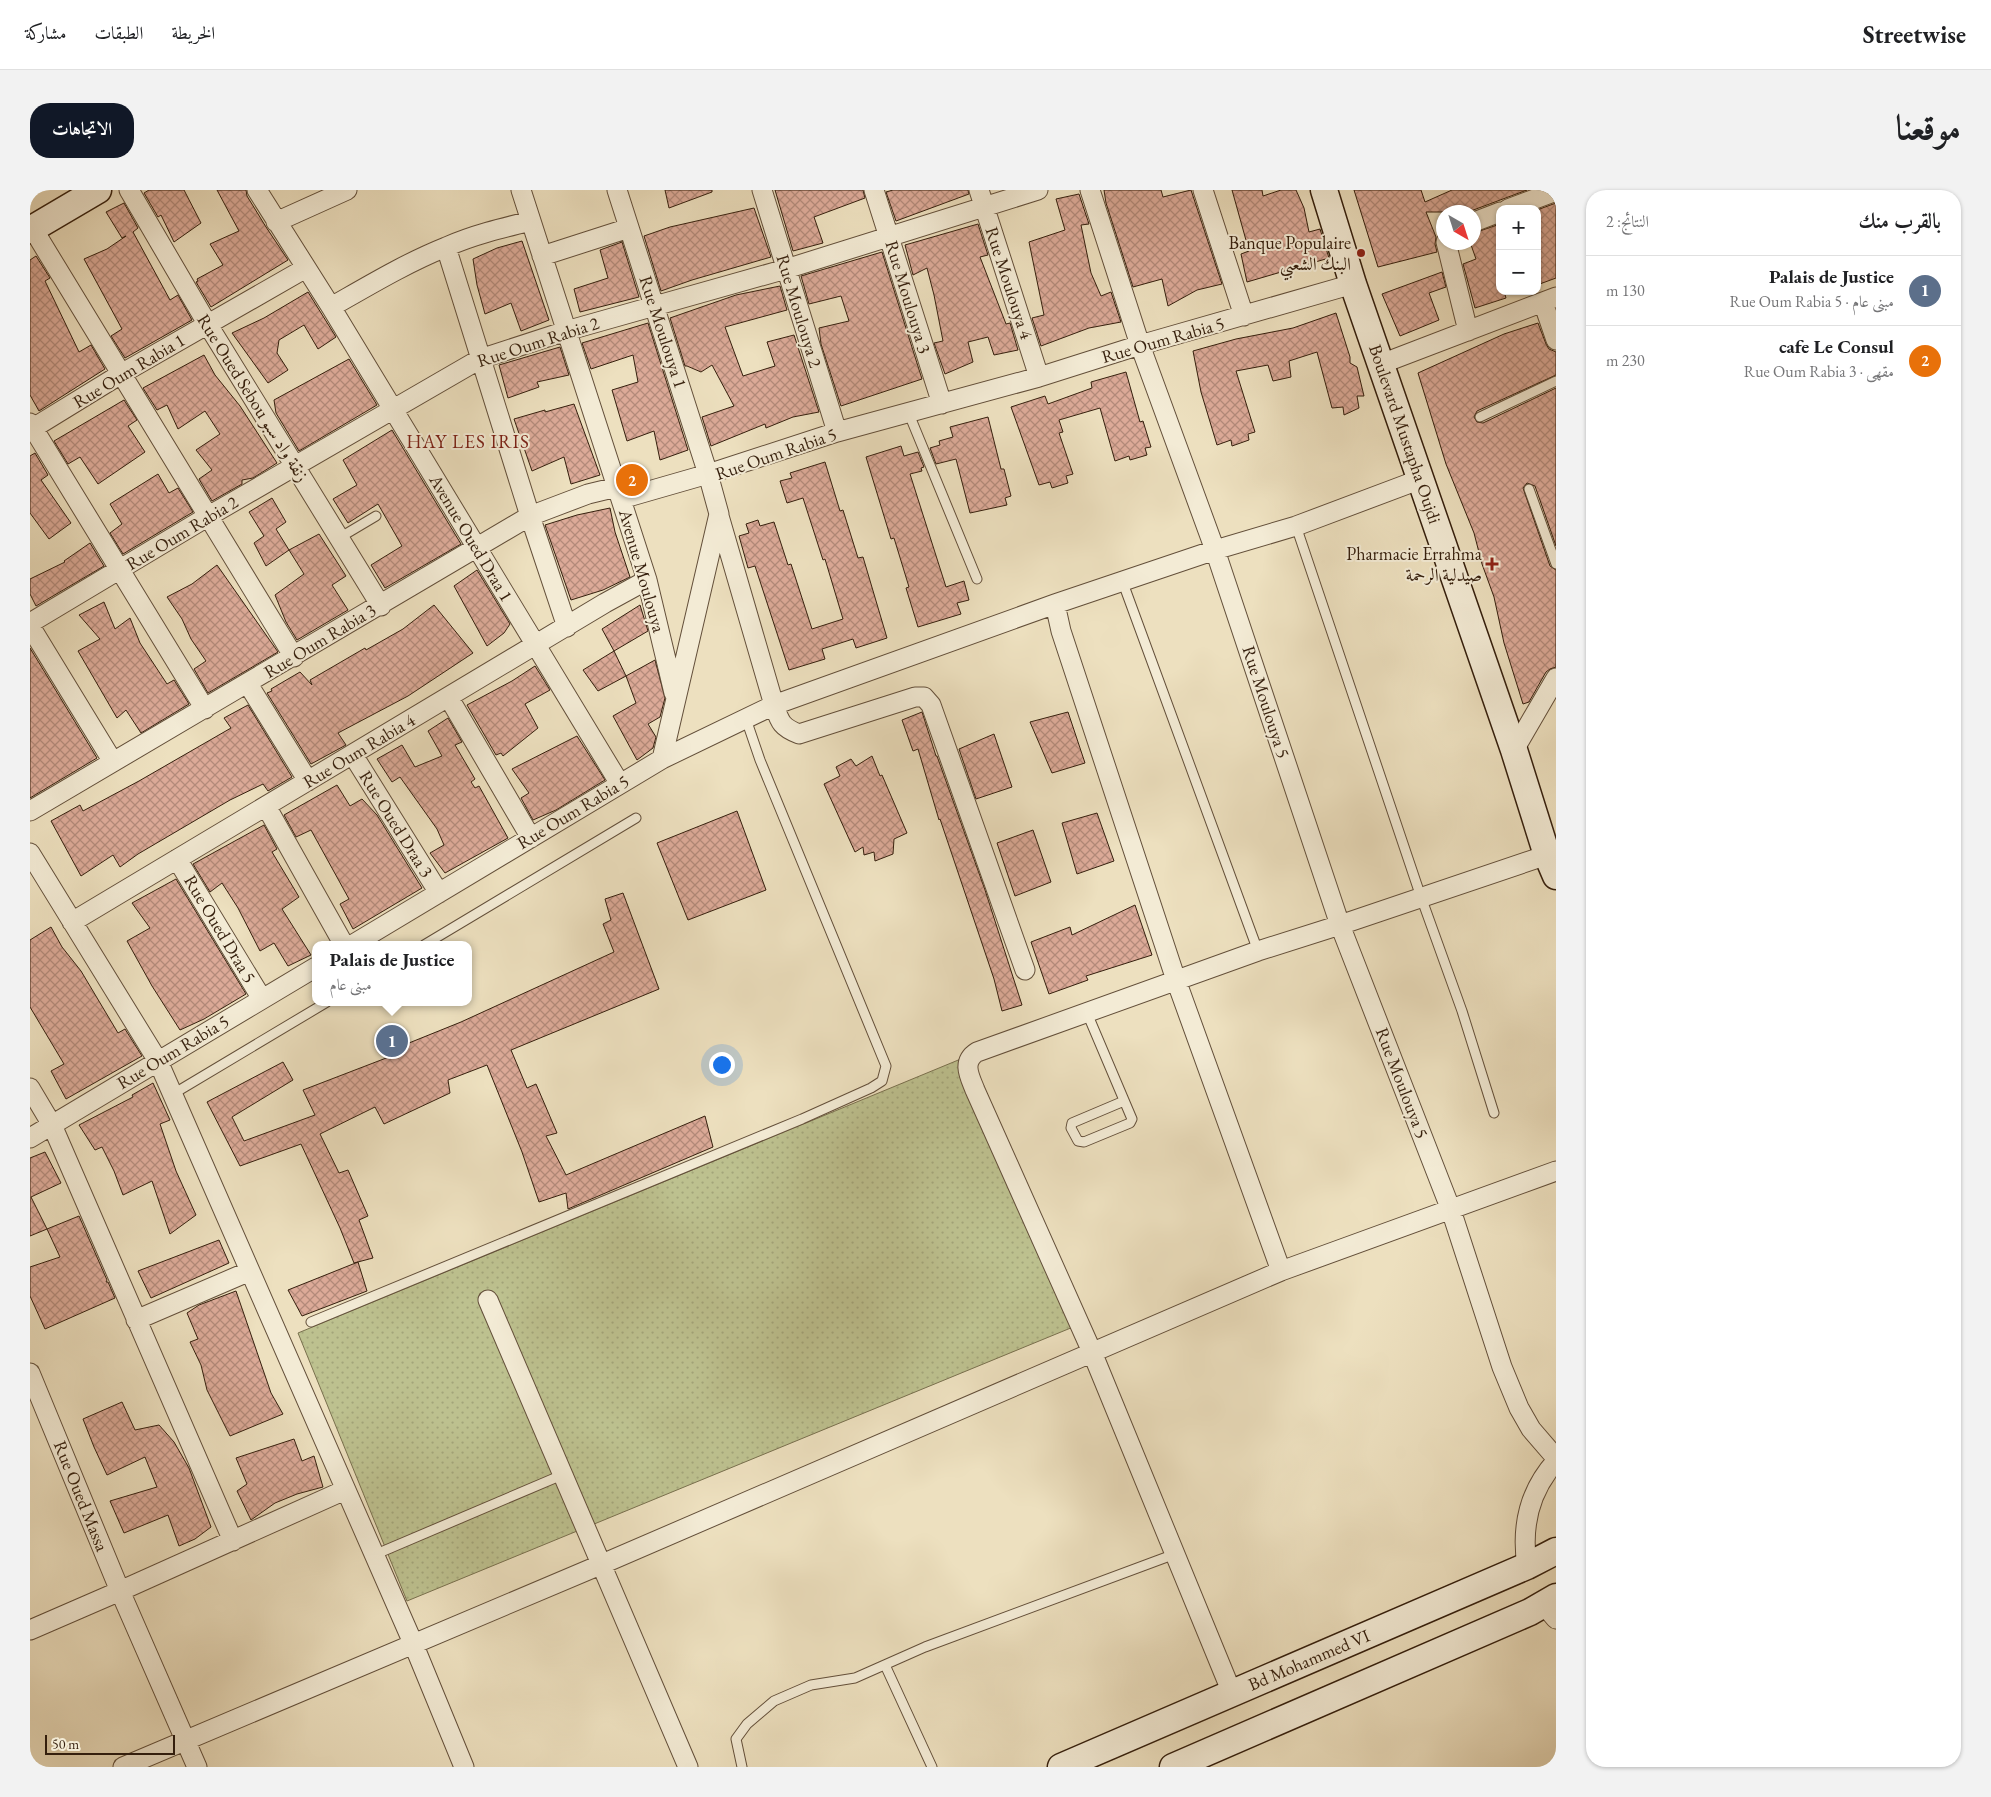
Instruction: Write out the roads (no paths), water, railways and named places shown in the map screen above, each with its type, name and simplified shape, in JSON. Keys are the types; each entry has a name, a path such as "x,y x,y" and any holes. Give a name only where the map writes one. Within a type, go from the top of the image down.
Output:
{"street":[{"path":"98,190 31,229 294,656"},
{"name":"Rue Oued Sebou زنقة واد سبو","path":"129,190 208,325 380,606"},
{"name":"Avenue Oued Draa 1","path":"258,190 620,784"},
{"path":"276,222 347,190"},
{"name":"Avenue Moulouya","path":"521,190 647,580 675,696"},
{"name":"Rue Moulouya 1","path":"617,190 708,474"},
{"name":"Rue Moulouya 2","path":"762,190 837,432"},
{"name":"Rue Moulouya 3","path":"874,190 942,404"},
{"name":"Rue Oum Rabia 2","path":"30,625 207,517 480,358 889,237 982,199 1038,190"},
{"name":"Rue Moulouya 5","path":"1090,190 1140,345 1215,550 1340,925 1451,1210 1502,1367 1510,1388 1531,1429 1556,1460"},
{"path":"1203,190 1244,316"},
{"name":"Boulevard Mustapha Oujdi","path":"1324,190 1353,284 1514,750 1551,866"},
{"path":"1519,205 1556,191"},
{"name":"Rue Moulouya 4","path":"982,199 1039,376"},
{"path":"1481,219 1496,214"},
{"path":"331,307 391,273 446,246 494,230 530,221"},
{"path":"542,256 629,228"},
{"path":"446,246 530,516 567,627"},
{"path":"1448,250 1468,331"},
{"name":"Rue Oum Rabia 1","path":"31,427 306,268"},
{"name":"Rue Oum Rabia 5","path":"359,941 662,759 675,696 719,514 708,474 837,432 910,414 1353,284"},
{"path":"1381,364 1550,299 1556,340"},
{"path":"31,427 205,709"},
{"name":"Rue Oum Rabia 3","path":"30,811 530,516 588,494 619,493 708,474"},
{"path":"662,759 774,705 1055,604 1123,583 1215,550 1296,526 1420,479"},
{"path":"719,514 774,705 781,723 787,730 799,734 915,697 924,697 931,705 1024,970"},
{"name":"Rue Oum Rabia 4","path":"72,922 647,580"},
{"path":"1055,604 1061,631 1176,980 1281,1271"},
{"path":"30,625 113,762"},
{"path":"1514,750 1556,678"},
{"path":"248,684 308,781"},
{"path":"449,698 530,838"},
{"name":"Rue Oued Draa 3","path":"353,754 439,893"},
{"path":"266,806 342,941"},
{"path":"30,853 36,876 72,922 158,1061 413,1644 464,1767"},
{"name":"Rue Oued Draa 5","path":"178,859 262,999"},
{"path":"1232,1693 1092,1352 975,1090 967,1065 969,1059 977,1052 1258,951 1421,897 1551,866"},
{"name":"Rue Oum Rabia 5","path":"30,1138 312,969"},
{"path":"30,1088 52,1125 233,1541"},
{"path":"122,1767 600,1565 1281,1271 1556,1171"},
{"path":"136,1320 250,1271"},
{"path":"488,1300 688,1767"},
{"name":"Rue Oued Massa","path":"30,1373 120,1591 197,1767"},
{"path":"1527,1566 1524,1537 1528,1509 1540,1482 1556,1460"},
{"path":"30,1630 345,1490"},
{"name":"Bd Mohammed VI","path":"1061,1767 1527,1566 1556,1551"},
{"path":"1173,1767 1552,1607"}],"lane":[{"path":"1480,416 1556,381"},
{"path":"910,414 977,579"},
{"path":"1529,489 1556,564"},
{"path":"339,538 376,516"},
{"path":"1296,526 1421,897 1462,1011 1494,1113"},
{"path":"1123,583 1258,951"},
{"path":"311,1322 802,1119 871,1088 882,1081 886,1066 760,760 746,718"},
{"path":"431,941 636,818"},
{"path":"173,1094 320,1006"},
{"path":"1088,1013 1132,1119 1130,1123 1084,1142 1078,1141 1071,1128 1072,1123 1124,1101"},
{"path":"374,1555 562,1474"},
{"path":"742,1767 736,1739 747,1724 774,1701 811,1685 855,1678 924,1647 1175,1554"},
{"path":"885,1666 932,1767"}],"place":[{"name":"Banque Populaire البنك الشعبي","path":"1361,253"},
{"name":"cafe Le Consul","path":"632,480"},
{"name":"Pharmacie Errahma صيدلية الرحمة","path":"1492,564"},
{"name":"Palais de Justice","path":"392,1041"}],"district":[{"name":"HAY LES IRIS","path":"468,441"}]}
